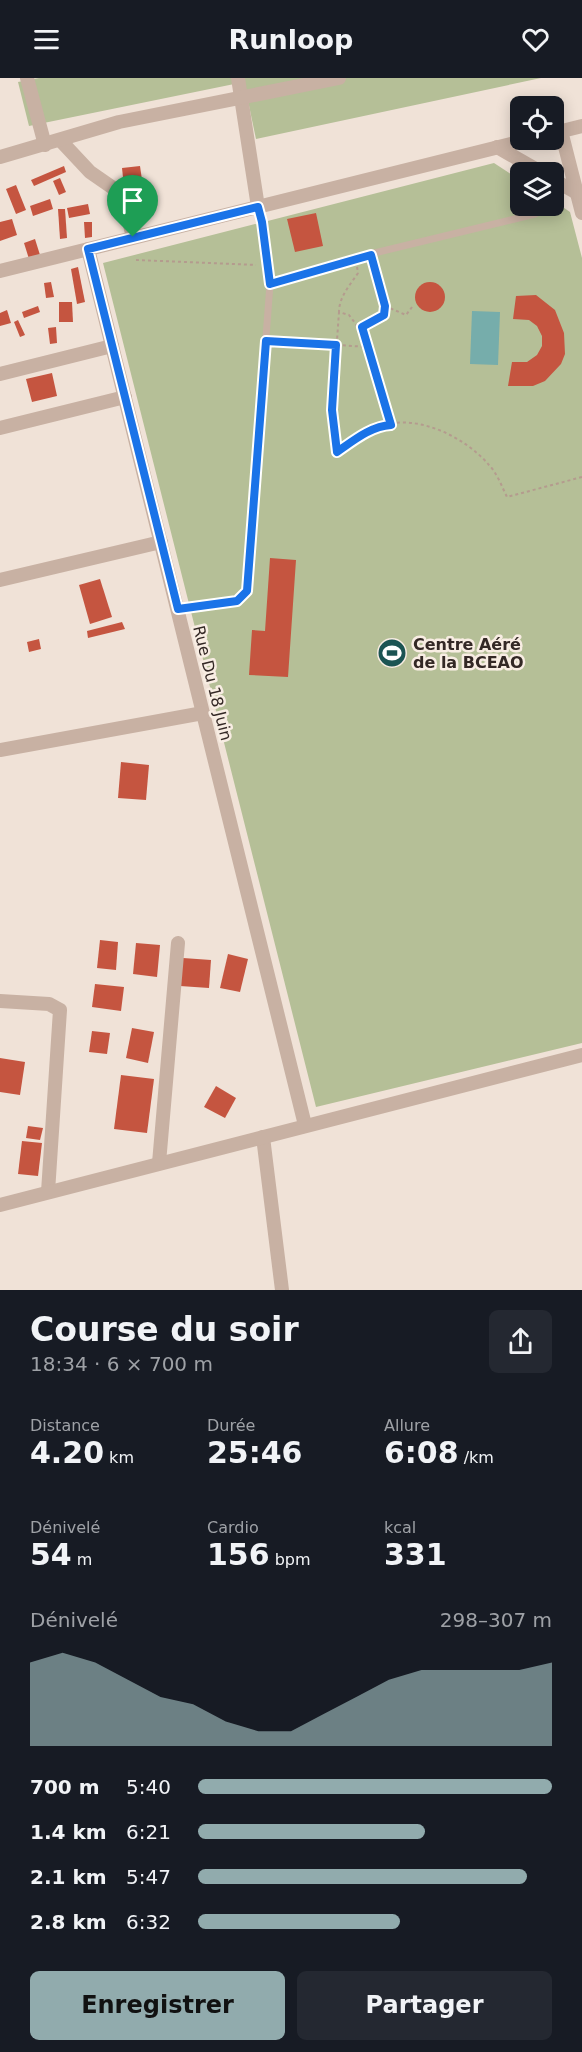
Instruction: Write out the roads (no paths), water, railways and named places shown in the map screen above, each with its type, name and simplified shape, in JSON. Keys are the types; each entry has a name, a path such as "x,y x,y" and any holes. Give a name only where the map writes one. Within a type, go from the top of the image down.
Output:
{"street":[{"path":"27,78 45,145"},
{"path":"238,78 258,207"},
{"path":"0,157 61,141 119,122 339,78"},
{"path":"564,130 582,126"},
{"path":"61,141 90,172 116,190 123,201 133,237"},
{"path":"0,271 510,144"},
{"path":"497,147 523,162"},
{"path":"563,150 582,213"},
{"path":"564,186 577,194"},
{"name":"Rue Du 18 Juin","path":"88,249 305,1125"},
{"path":"0,374 112,346"},
{"path":"0,428 125,397"},
{"path":"0,580 161,542"},
{"path":"0,750 203,713"},
{"path":"159,1163 178,943"},
{"path":"0,1000 49,1004 60,1011 48,1192"},
{"path":"0,1205 582,1055"},
{"path":"264,1137 282,1290"}],"lane":[{"path":"178,609 237,601 247,591 270,284 258,207"},
{"path":"270,284 371,255 527,216"}],"water":[{"path":"472,311 500,312 498,365 470,364"}],"place":[{"name":"Centre Aéré de la BCEAO","path":"392,653"}]}
